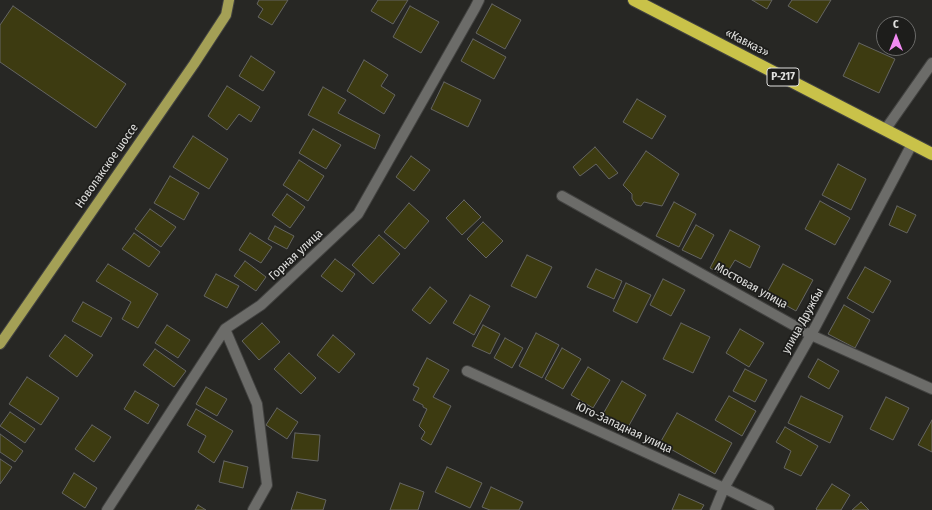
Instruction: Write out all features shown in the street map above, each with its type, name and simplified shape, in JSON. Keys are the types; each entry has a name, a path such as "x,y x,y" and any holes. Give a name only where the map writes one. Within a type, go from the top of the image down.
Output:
{"highway":[{"name":"«Кавказ»","path":"634,0 932,154"}],"main road":[{"name":"Новолакское шоссе","path":"0,344 198,58 226,15 229,0"}],"street":[{"name":"Горная улица","path":"107,510 225,328 261,305 358,214 479,0"},
{"path":"885,130 932,63"},
{"name":"улица Дружбы","path":"715,510 724,488 811,335 912,144"},
{"name":"Мостовая улица","path":"562,196 811,335 932,389"},
{"path":"225,328 257,404 267,485 253,510"},
{"name":"Юго-Западная улица","path":"467,371 769,510"}],"building":[{"path":"259,0 288,0 272,25 258,17 263,9 257,4"},
{"path":"378,0 408,0 393,24 371,11"},
{"path":"752,0 772,0 767,9"},
{"path":"792,0 831,0 817,23 788,6"},
{"path":"492,4 521,20 505,49 476,33"},
{"path":"13,6 126,84 96,128 0,62 0,25"},
{"path":"410,6 439,22 421,53 393,37"},
{"path":"473,39 506,57 494,79 461,61"},
{"path":"859,43 876,51 876,56 888,56 895,59 879,93 843,76"},
{"path":"251,56 275,72 263,91 239,76"},
{"path":"364,60 388,75 381,86 395,95 384,114 347,91"},
{"path":"444,82 481,100 468,127 431,109"},
{"path":"227,86 260,107 251,122 239,114 227,130 208,116"},
{"path":"323,87 346,100 338,113 380,135 375,149 308,115"},
{"path":"637,99 666,116 652,139 623,122"},
{"path":"313,129 341,145 326,169 299,153"},
{"path":"193,136 228,159 209,189 173,167"},
{"path":"595,147 618,173 609,179 596,164 580,176 573,167"},
{"path":"646,151 679,174 662,206 644,202 641,206 636,205 632,199 632,194 623,185"},
{"path":"411,156 430,170 414,191 396,177"},
{"path":"299,160 324,176 308,201 283,185"},
{"path":"838,164 866,179 851,210 822,195"},
{"path":"170,176 199,193 184,220 154,203"},
{"path":"287,194 305,207 290,228 272,215"},
{"path":"464,200 481,217 462,235 446,218"},
{"path":"820,201 850,218 835,245 805,229"},
{"path":"674,202 696,214 679,247 656,236"},
{"path":"409,203 429,221 405,249 384,232"},
{"path":"897,206 916,215 907,233 889,225"},
{"path":"150,209 176,227 161,247 135,229"},
{"path":"483,222 503,241 486,258 467,239"},
{"path":"696,225 714,235 701,259 682,250"},
{"path":"275,226 294,236 287,249 268,239"},
{"path":"730,230 760,246 750,268 735,260 725,276 710,268"},
{"path":"134,233 160,252 149,267 122,249"},
{"path":"250,233 272,247 261,263 239,250"},
{"path":"379,235 400,254 373,284 352,265"},
{"path":"527,255 552,267 536,298 511,286"},
{"path":"335,259 355,274 342,292 321,276"},
{"path":"245,261 266,277 256,291 234,276"},
{"path":"108,264 158,294 138,328 122,319 131,302 96,281"},
{"path":"783,264 813,280 796,311 766,294"},
{"path":"865,267 891,281 873,313 847,298"},
{"path":"596,269 622,281 614,299 587,287"},
{"path":"216,274 239,286 227,308 204,296"},
{"path":"663,279 685,290 671,316 650,305"},
{"path":"626,283 651,295 637,323 613,311"},
{"path":"430,287 447,301 430,324 412,310"},
{"path":"470,295 490,306 474,335 453,323"},
{"path":"83,302 112,318 101,337 72,321"},
{"path":"844,305 870,320 855,348 828,334"},
{"path":"262,323 280,342 259,360 242,341"},
{"path":"681,323 710,337 693,373 663,359"},
{"path":"167,325 190,340 178,358 155,343"},
{"path":"483,325 500,334 490,354 472,346"},
{"path":"740,329 764,343 749,367 726,353"},
{"path":"536,333 559,345 542,378 519,366"},
{"path":"65,335 93,355 77,377 49,356"},
{"path":"333,335 355,354 339,373 317,355"},
{"path":"505,338 523,348 512,368 494,358"},
{"path":"562,348 581,359 563,389 545,379"},
{"path":"155,349 186,371 174,387 143,365"},
{"path":"289,353 316,378 301,394 274,369"},
{"path":"427,358 449,370 433,397 451,406 431,445 421,439 425,432 419,426 427,409 423,407 423,405 413,400 419,388 413,385"},
{"path":"818,359 839,371 829,389 808,377"},
{"path":"588,367 610,380 593,408 571,395"},
{"path":"745,369 767,380 755,402 733,391"},
{"path":"27,377 59,398 41,425 9,404"},
{"path":"622,381 646,395 627,429 603,414"},
{"path":"206,387 227,399 217,416 196,404"},
{"path":"135,391 159,405 148,424 124,409"},
{"path":"729,396 756,411 742,436 715,420"},
{"path":"801,396 843,416 830,443 788,423"},
{"path":"886,397 909,408 893,440 870,429"},
{"path":"277,408 298,422 287,439 266,425"},
{"path":"196,409 233,431 214,463 198,452 206,436 187,425"},
{"path":"10,412 35,429 25,443 0,426"},
{"path":"677,413 732,443 715,474 660,443"},
{"path":"932,420 932,452 918,445"},
{"path":"92,425 111,437 94,462 75,449"},
{"path":"785,427 818,446 801,476 784,468 791,451 776,442"},
{"path":"295,433 320,435 318,461 292,458"},
{"path":"0,434 23,451 15,462 0,452"},
{"path":"0,459 12,467 0,484"},
{"path":"224,461 248,467 243,488 219,482"},
{"path":"447,467 482,483 470,508 435,492"},
{"path":"74,473 97,488 85,508 62,493"},
{"path":"400,483 424,492 418,510 390,510"},
{"path":"832,484 850,495 841,510 817,510 816,509"},
{"path":"491,487 523,502 519,510 490,510 482,507"},
{"path":"297,492 326,500 323,510 291,510"},
{"path":"679,494 704,505 701,510 672,510"},
{"path":"861,502 869,510 852,510"},
{"path":"198,505 206,510 195,510"}]}
